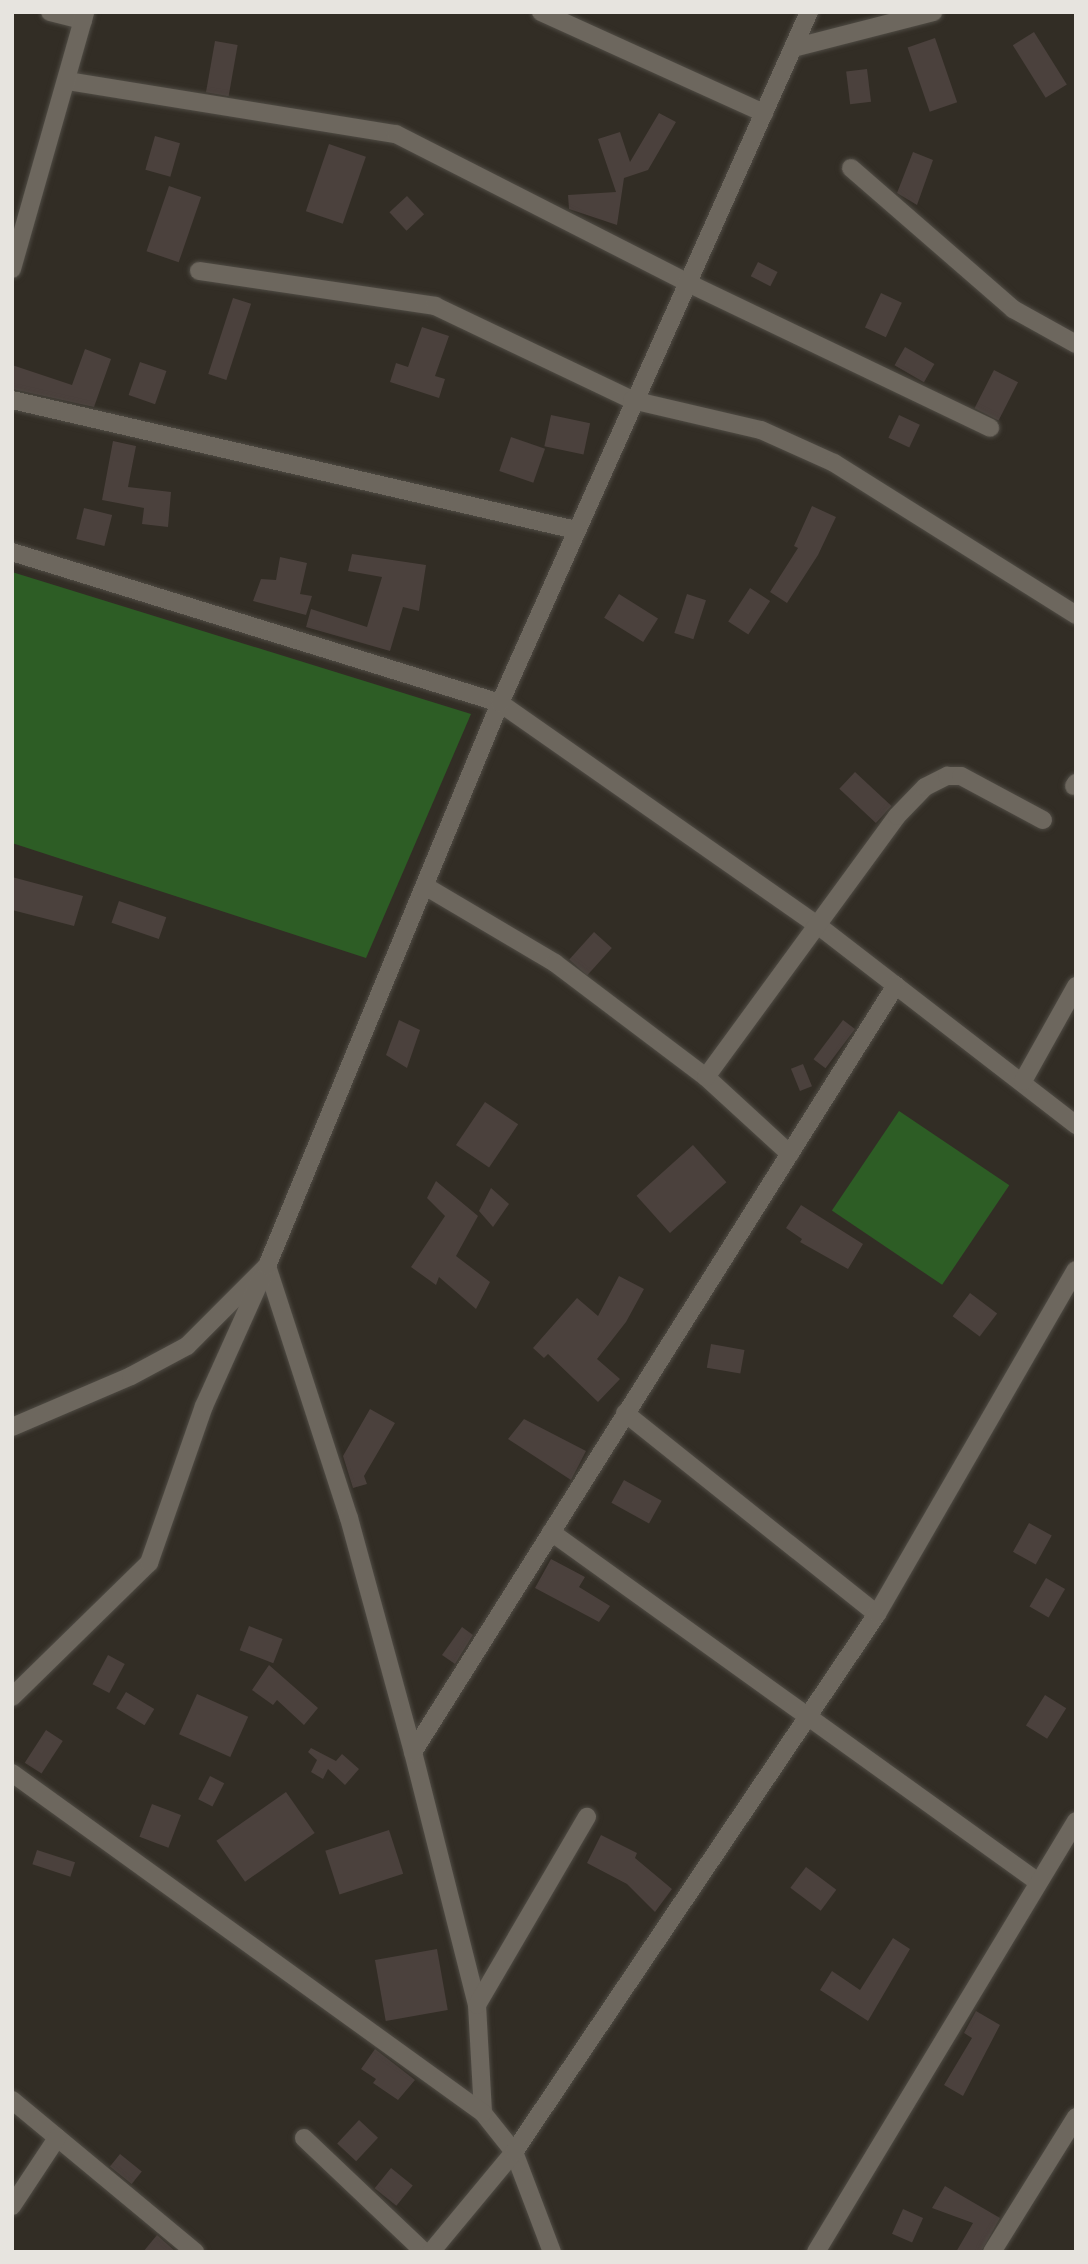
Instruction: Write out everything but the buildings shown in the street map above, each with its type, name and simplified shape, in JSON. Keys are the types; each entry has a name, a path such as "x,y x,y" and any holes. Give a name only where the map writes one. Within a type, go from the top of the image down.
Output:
{"street":[{"path":"12,269 68,81 84,16 50,12"},
{"path":"541,12 764,113"},
{"path":"12,1697 149,1563 204,1406 267,1266 500,703 632,400 688,283 809,12"},
{"path":"793,48 933,12"},
{"path":"68,81 396,134 688,283 990,428"},
{"path":"850,168 1013,309 1076,344"},
{"path":"199,271 435,306 632,400 761,430 834,463 1076,615"},
{"path":"12,400 576,530"},
{"path":"12,552 500,703 820,927 1023,1081 1076,1125"},
{"path":"706,1077 820,927 897,816 925,787 947,776 961,776 1043,820"},
{"path":"425,886 555,963 706,1077 790,1154"},
{"path":"412,1752 896,985"},
{"path":"1023,1081 1076,986"},
{"path":"12,1427 131,1376 187,1346 267,1266"},
{"path":"267,1266 349,1518 477,2005 483,2113"},
{"path":"431,2252 514,2152 877,1614 1076,1270"},
{"path":"625,1413 877,1614"},
{"path":"551,1532 1038,1882"},
{"path":"12,1773 483,2113 514,2152 552,2252"},
{"path":"477,2005 587,1817"},
{"path":"816,2252 1076,1822"},
{"path":"12,2100 195,2252"},
{"path":"992,2252 1076,2117"},
{"path":"12,2206 57,2138"},
{"path":"304,2138 424,2252"}],"green space":[{"path":"12,572 471,714 366,958 12,843"},
{"path":"899,1111 1009,1185 942,1285 832,1210"}]}
